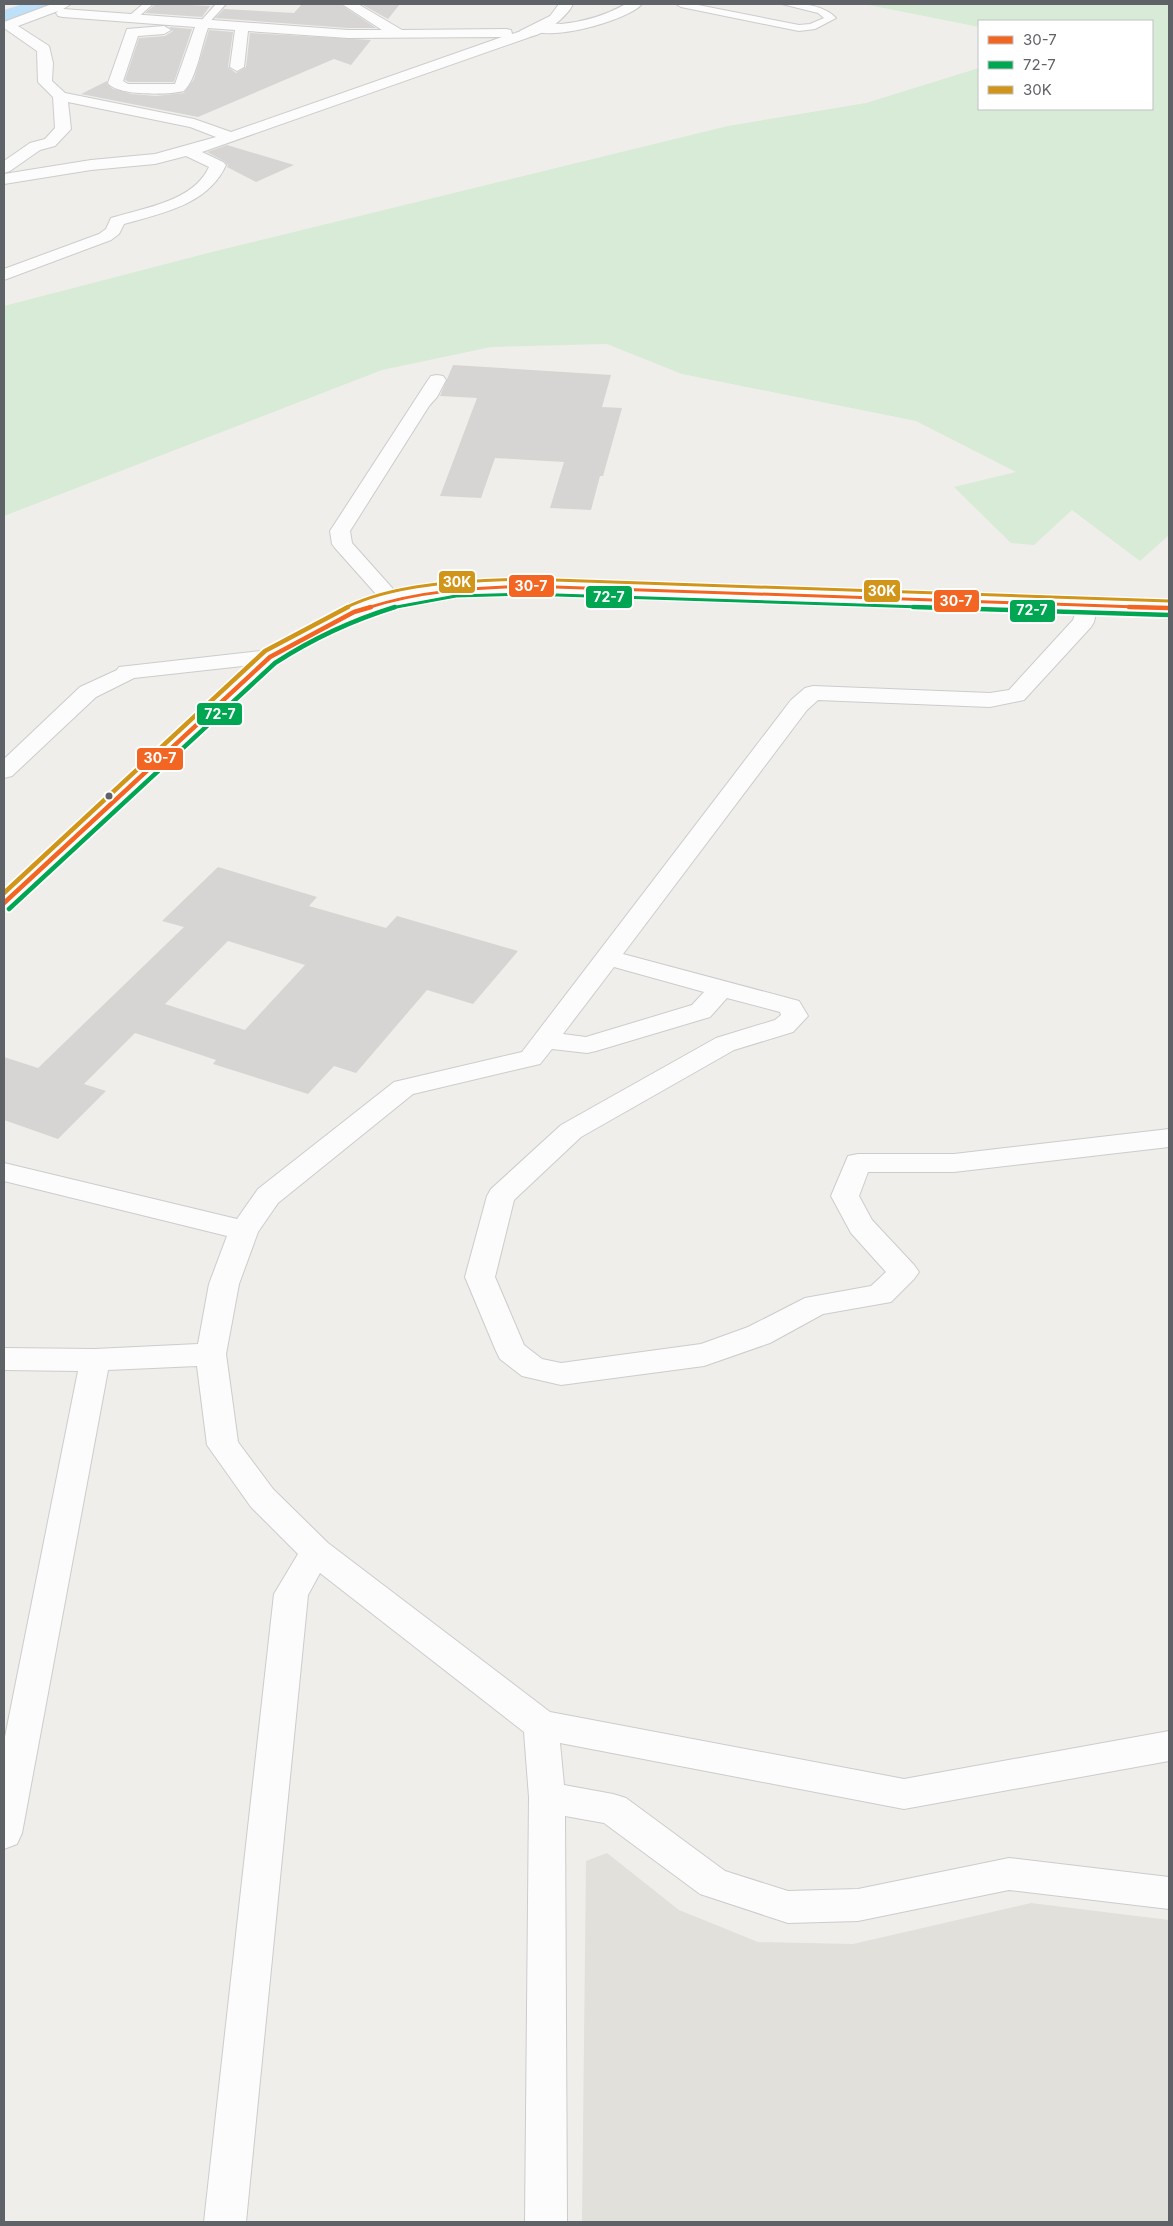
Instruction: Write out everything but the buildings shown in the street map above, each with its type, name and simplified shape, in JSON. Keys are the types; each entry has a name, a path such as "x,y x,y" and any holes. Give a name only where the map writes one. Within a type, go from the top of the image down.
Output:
{"street":[{"path":"349,4 401,34"},
{"path":"4,179 91,164 155,159 188,151 525,34 538,28 564,10 566,4"},
{"path":"538,28 571,28 601,21 634,4"},
{"path":"202,27 64,8 8,25 44,49 46,63 44,82 60,96 194,123 231,137"},
{"path":"202,27 184,83 178,88 126,88 115,83 132,32 202,27 242,26 348,34 525,34"},
{"path":"237,67 242,26"},
{"path":"4,168 35,146 50,143 63,129 60,96"},
{"path":"50,143 91,164"},
{"path":"4,275 105,237 113,231 117,221 171,204 208,184 216,173 218,165 188,151"},
{"path":"391,599 342,544 340,531 422,403 428,397 437,380"},
{"path":"4,903 270,657 306,633 335,619 391,599 446,590 526,586 1169,608"},
{"path":"1086,604 1084,622 1016,695 990,700 813,693 799,705 531,1058 404,1088 268,1196 244,1230 224,1284 211,1354 223,1445 262,1498 316,1552 541,1725 904,1794 1169,1746"},
{"path":"4,771 88,692 125,675 127,672 270,657"},
{"path":"607,956 790,1007 795,1016 784,1026 725,1044 571,1130 501,1196 480,1277 511,1351 533,1368 561,1374 704,1355 759,1335 816,1305 880,1295 904,1272 861,1226 845,1196 858,1163 954,1163 1169,1138"},
{"path":"544,1040 587,1045 701,1011 721,988"},
{"path":"4,1172 244,1230"},
{"path":"4,1359 95,1360 211,1354"},
{"path":"4,1833 95,1360"},
{"path":"225,2222 292,1594 316,1552"},
{"path":"541,1725 547,1797 546,2222"},
{"path":"547,1797 613,1809 713,1883 788,1907 858,1905 1009,1874 1169,1893"}],"lane":[{"path":"133,18 148,4"},
{"path":"202,27 221,4"},
{"path":"681,4 799,28 812,27 831,18 822,11 786,4"}],"shaded area":[{"path":"607,1853 679,1910 758,1942 853,1944 1031,1903 1169,1920 1169,2222 582,2222 586,1861"}],"green space":[{"path":"864,4 1169,4 1169,535 1140,561 1072,510 1034,545 1011,543 954,487 1016,472 916,421 682,374 607,344 491,347 382,370 4,516 4,306 212,252 728,126 866,103 978,68 978,110 1153,110 1153,20 978,20 978,27"}],"waterway":[{"path":"4,20 53,4"}],"transit line":[{"name":"30K","path":"4,893 265,651 351,605 396,591 455,582 526,579 1169,601"},
{"name":"30-7","path":"4,903 270,657 291,644 354,612 398,598 456,589 526,586 1169,608"},
{"name":"72-7","path":"9,909 275,663 295,650 357,619 400,605 456,596 526,594 1169,615"}]}
